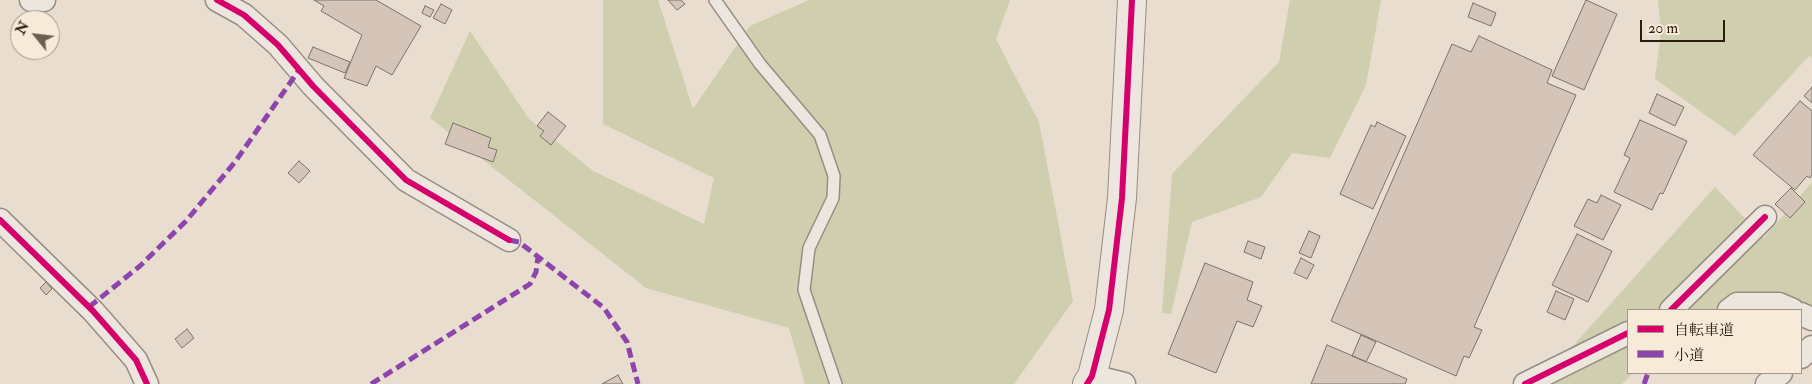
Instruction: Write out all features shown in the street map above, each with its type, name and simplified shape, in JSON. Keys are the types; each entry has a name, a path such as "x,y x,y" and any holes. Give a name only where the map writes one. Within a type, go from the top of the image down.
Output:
{"street":[{"path":"31,0 44,0"},
{"path":"217,0 244,15 278,45 314,86 406,180 487,221 509,240"},
{"path":"1124,384 1090,380 1109,310 1122,198 1132,0"},
{"path":"1672,309 1765,217"},
{"path":"0,220 93,311 136,360 147,384"},
{"path":"1730,309 1737,304 1779,304 1791,309"},
{"path":"1525,384 1551,361 1627,333"},
{"path":"1802,355 1812,347"},
{"path":"1767,384 1780,374"}],"lane":[{"path":"715,0 760,64 820,135 834,176 833,198 810,248 804,290 836,384"}],"green space":[{"path":"603,0 658,0 693,109 750,26 809,0 1010,0 996,39 1039,122 1073,301 1014,384 805,384 789,328 646,288 430,118 470,31 529,119 593,171 704,224 714,178 603,124"},
{"path":"1290,0 1381,0 1366,85 1330,158 1292,153 1261,197 1192,222 1171,314 1162,313 1172,174 1279,62"},
{"path":"1658,0 1812,0 1812,58 1809,56 1735,136 1655,79 1661,32"},
{"path":"1812,182 1812,308 1627,309 1627,374 1632,374 1622,384 1539,384 1715,187 1764,238"}],"building":[{"path":"314,0 376,0 421,26 392,75 376,66 367,86 344,78 362,35 321,11 324,6"},
{"path":"668,0 681,0 685,4 677,10"},
{"path":"1586,0 1617,14 1584,90 1552,76"},
{"path":"1473,3 1496,13 1491,26 1468,17"},
{"path":"441,4 452,10 445,24 433,18"},
{"path":"425,6 434,10 430,17 422,13"},
{"path":"1479,36 1552,70 1547,83 1576,95 1474,327 1482,330 1469,358 1464,356 1456,376 1331,321 1452,44 1471,52"},
{"path":"313,47 350,62 345,73 308,58"},
{"path":"1812,87 1812,103 1804,96"},
{"path":"1657,94 1684,107 1675,126 1649,113"},
{"path":"1800,101 1812,111 1812,175 1810,178 1807,176 1795,190 1753,155"},
{"path":"548,112 566,126 551,145 540,136 544,131 537,126"},
{"path":"1640,120 1687,141 1663,194 1660,193 1652,210 1614,192 1630,158 1624,155"},
{"path":"1377,122 1406,136 1373,209 1340,194 1371,125 1375,127"},
{"path":"453,123 491,138 488,147 497,150 493,162 445,144"},
{"path":"299,161 310,171 299,183 288,173"},
{"path":"1791,188 1805,202 1790,218 1775,204"},
{"path":"1601,195 1621,205 1603,240 1574,226 1588,199 1597,203"},
{"path":"1309,231 1320,236 1311,258 1299,253"},
{"path":"1577,234 1612,251 1588,302 1552,285"},
{"path":"1248,241 1265,247 1261,259 1244,252"},
{"path":"1301,258 1314,265 1307,279 1294,273"},
{"path":"1205,263 1253,282 1247,300 1262,306 1253,327 1237,321 1216,373 1168,354"},
{"path":"46,282 52,289 46,295 40,288"},
{"path":"1556,291 1574,299 1565,320 1547,312"},
{"path":"187,329 194,338 182,348 175,339"},
{"path":"1361,335 1376,342 1366,362 1352,356"},
{"path":"1327,345 1407,379 1405,384 1311,384"},
{"path":"618,375 623,384 602,384"}],"marked path":[{"path":"89,307 140,266 186,221 235,162 299,70"},
{"path":"509,240 519,242 604,308 627,342 638,384"},
{"path":"371,384 530,284 536,272 538,257"},
{"path":"1644,384 1648,374"}],"cycle path":[{"path":"217,0 244,15 278,45 313,86 406,180 509,240"},
{"path":"1087,384 1092,376 1109,310 1122,198 1132,0"},
{"path":"1672,309 1765,217"},
{"path":"0,220 93,311 136,360 147,384"},
{"path":"1525,384 1627,333"}]}
